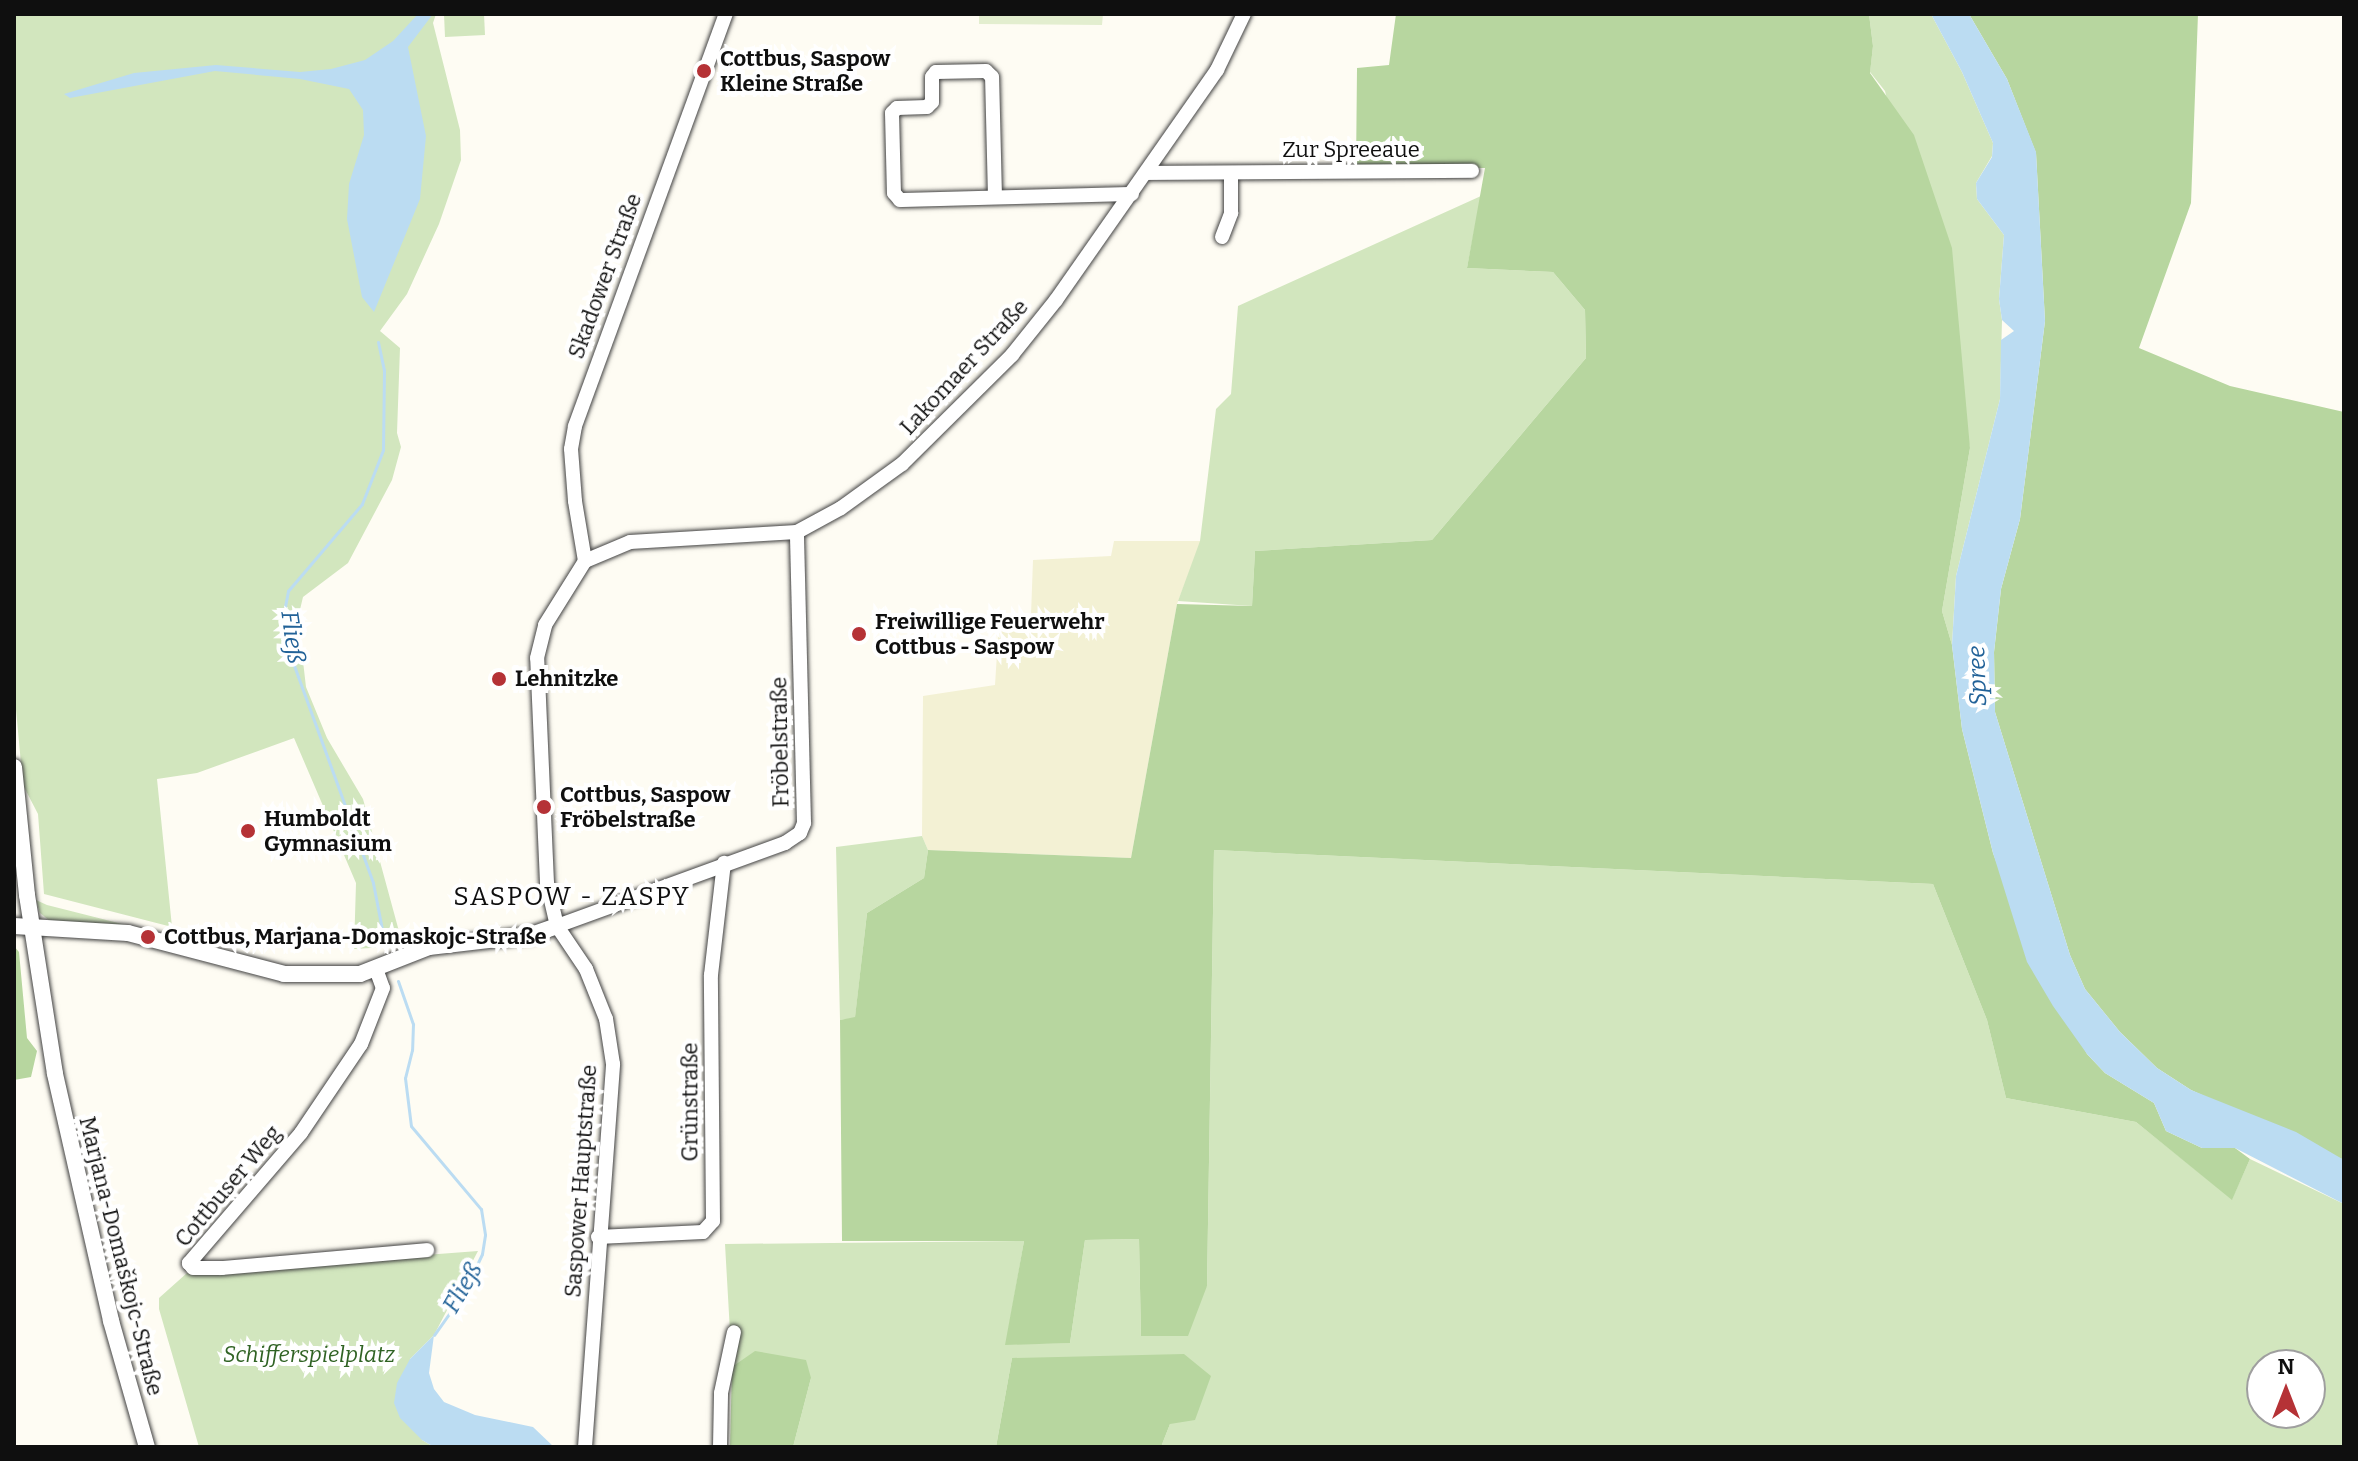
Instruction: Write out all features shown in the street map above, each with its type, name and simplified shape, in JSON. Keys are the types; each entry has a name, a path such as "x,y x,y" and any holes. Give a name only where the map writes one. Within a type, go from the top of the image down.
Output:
{"street":[{"name":"Skadower Straße","path":"585,561 575,505 571,449 575,426 726,14"},
{"name":"Lakomaer Straße","path":"585,561 630,542 797,532 841,508 902,464 1012,355 1147,173 1217,70 1244,14"},
{"path":"995,197 992,77 986,71 936,72 932,77 932,102 927,107 897,108 892,113 894,193 900,200 1132,194"},
{"name":"Zur Spreeaue","path":"1147,173 1472,171"},
{"path":"1222,237 1231,213 1231,173"},
{"name":"Fröbelstraße","path":"557,926 785,843 800,833 804,823 797,532"},
{"name":"Saspower Hauptstraße","path":"585,561 545,625 537,658 547,883 557,926 586,969 606,1019 611,1045 613,1084 598,1237 585,1447"},
{"name":"Marjana-Domaškojc-Straße","path":"14,767 32,927 55,1074 111,1321 147,1447"},
{"name":"Grünstraße","path":"598,1237 703,1232 713,1221 711,975 724,863"},
{"path":"14,926 103,930 148,937 284,974 360,974 429,947 531,935 557,926"},
{"name":"Cottbuser Weg","path":"376,969 383,988 361,1044 301,1133 189,1263 193,1268 222,1268 427,1250"},
{"path":"720,1447 721,1393 734,1332"}],"shaded area":[{"path":"1114,541 1201,541 1177,604 1131,858 928,850 922,836 923,696 995,685 999,622 1031,615 1033,560 1111,556"}],"green space":[{"path":"14,14 436,14 433,23 460,130 461,160 439,224 407,294 380,331 400,348 397,433 401,447 392,480 348,563 303,597 298,618 306,687 327,738 363,799 403,946 354,949 356,883 294,738 197,773 157,779 172,927 44,894 38,814 23,785 14,688"},
{"path":"444,14 484,14 485,35 445,37"},
{"path":"979,14 1103,14 1102,25 979,24"},
{"path":"1396,14 1869,14 1873,46 1870,73 1914,135 1952,248 1970,448 1942,611 1952,645 1962,729 1993,853 2011,901 2087,1054 2105,1073 2154,1103 2166,1131 2202,1148 2235,1148 2250,1159 2232,1200 2136,1122 2006,1098 1987,1020 1933,884 1214,850 1207,1286 1188,1336 1141,1336 1139,1239 1085,1240 1070,1343 1005,1345 1024,1241 842,1241 840,1020 855,1017 867,913 924,878 928,850 1131,858 1177,604 1252,606 1255,551 1432,540 1586,358 1585,310 1553,272 1467,268 1485,168 1356,169 1357,68 1389,65"},
{"path":"1869,14 1931,14 1962,72 1993,143 1992,156 1976,183 1977,199 2004,235 1999,299 2002,320 2000,399 1956,576 1952,645 1942,611 1970,448 1885,91 1870,72 1873,46"},
{"path":"1969,14 2198,14 2191,203 2139,348 2230,386 2344,412 2344,1160 2191,1090 2157,1068 2120,1032 2085,989 2070,955 1995,712 1994,652 2001,589 2020,519 2045,321 2036,153 2007,79"},
{"path":"1481,196 1467,268 1553,272 1585,310 1586,358 1432,540 1255,551 1252,606 1178,601 1200,541 1216,409 1231,394 1238,306"},
{"path":"922,836 928,850 924,878 867,913 855,1018 840,1020 836,847"},
{"path":"1214,850 1933,884 1987,1020 2006,1098 2136,1122 2232,1199 2250,1159 2344,1204 2344,1447 1161,1447 1170,1424 1012,1358 996,1447 793,1447 811,1378 732,1367 725,1244 1024,1241 1006,1344 1070,1343 1085,1240 1139,1239 1141,1336 1207,1286"},
{"path":"36,900 142,929 50,921 40,913"},
{"path":"14,946 19,952 27,1038 37,1051 31,1077 14,1080"},
{"name":"Schifferspielplatz","path":"478,1251 434,1335 410,1359 422,1440 434,1447 199,1447 159,1309 159,1298 187,1273"},
{"path":"755,1351 806,1360 811,1378 793,1447 730,1447 732,1367"},
{"path":"1184,1354 1211,1376 1195,1420 1170,1424 1161,1447 996,1447 1012,1358"}],"water":[{"path":"418,14 433,14 408,47 426,136 420,199 374,312 362,297 347,219 349,184 364,135 363,110 349,89 300,79 215,71 70,98 64,94 134,73 216,65 300,72 331,69 365,60 393,41"},
{"name":"Spree","path":"1931,14 1969,14 2007,79 2036,152 2045,321 2020,519 2001,589 1994,652 1995,712 2070,955 2085,989 2120,1032 2157,1068 2191,1090 2296,1132 2344,1160 2344,1204 2235,1148 2202,1148 2166,1131 2154,1103 2105,1073 2087,1054 2027,962 1993,853 1962,729 1952,645 1956,576 2000,399 2001,340 2014,331 2002,320 1999,299 2004,235 1977,199 1976,183 1992,157 1993,143 1962,72"},
{"path":"434,1335 429,1373 434,1389 444,1402 475,1415 533,1427 554,1447 434,1447 422,1440 400,1418 394,1403 397,1383 410,1359"}],"waterway":[{"name":"Fließ","path":"378,342 384,370 383,450 362,504 288,591 284,612 292,660 373,883 386,950"},
{"name":"Fließ","path":"398,981 413,1024 412,1050 405,1078 411,1126 481,1209 485,1235 482,1254 463,1294 434,1335"}],"place":[{"name":"Cottbus, Saspow Kleine Straße","path":"704,71"},
{"name":"Freiwillige Feuerwehr Cottbus - Saspow","path":"859,634"},
{"name":"Lehnitzke","path":"499,679"},
{"name":"Cottbus, Saspow Fröbelstraße","path":"544,807"},
{"name":"Humboldt Gymnasium","path":"248,831"},
{"name":"Cottbus, Marjana-Domaskojc-Straße","path":"148,937"}],"district":[{"name":"SASPOW - ZASPY","path":"572,897"}]}
